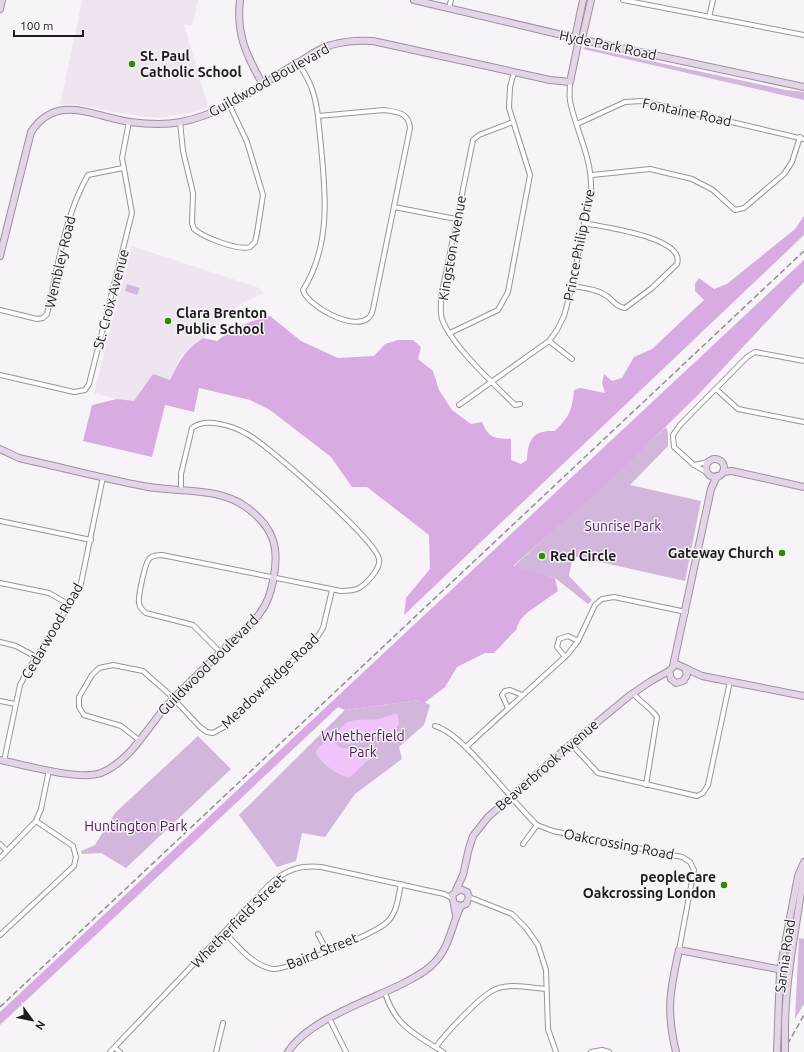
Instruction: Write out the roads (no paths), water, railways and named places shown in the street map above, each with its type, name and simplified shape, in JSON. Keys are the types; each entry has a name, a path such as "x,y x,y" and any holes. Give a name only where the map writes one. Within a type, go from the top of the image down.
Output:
{"street":[{"path":"0,10 2,0"},
{"path":"240,0 240,34 247,57 262,83"},
{"name":"Hyde Park Road","path":"414,0 579,39 804,87"},
{"path":"449,8 451,0"},
{"path":"579,39 583,0"},
{"path":"579,39 591,0"},
{"path":"623,0 804,35"},
{"path":"709,17 713,0"},
{"name":"Prince Philip Drive","path":"459,405 549,341 564,316 572,286 591,189 592,175 584,143 570,100 570,82 579,39"},
{"name":"Guildwood Boulevard","path":"0,256 28,140 36,124 56,110 68,109 129,122 180,122 207,114 229,104 262,83 331,45 361,40 373,41 550,80 570,82"},
{"path":"298,63 309,80 314,94 318,116 326,216 318,261 303,290 305,296 310,302 336,317 361,322 371,315 410,128 410,121 401,113 384,110 318,116"},
{"path":"450,333 483,319 498,310 508,292 530,176 513,122 508,99 514,72"},
{"name":"Fontaine Road","path":"577,124 625,102 641,101 802,138"},
{"path":"180,122 183,152 193,193 192,223 194,229 204,236 245,249 250,247 255,242 263,195 247,142 229,104"},
{"name":"St. Croix Avenue","path":"0,376 74,392 85,390 89,384 132,213 122,158 129,122"},
{"name":"Kingston Avenue","path":"513,122 479,135 473,140 441,297 442,318 450,333 492,383 515,404 520,404"},
{"path":"592,175 650,169 692,179 713,190 736,210 739,210 744,208 784,174 792,162 802,138"},
{"name":"Wembley Road","path":"0,310 37,319 43,318 47,314 68,220 81,187 88,175 124,168"},
{"path":"394,207 456,219"},
{"path":"572,286 599,292 608,296 618,307 625,308 652,288 677,264 679,259 673,250 647,236 584,223"},
{"path":"549,341 572,359"},
{"path":"717,476 709,474 694,465 676,450 673,443 673,435 680,425 747,357 755,352 804,361"},
{"path":"716,388 738,409 804,422"},
{"path":"181,491 181,474 192,428 198,423 205,422 235,429 248,434 318,490 378,554 380,561 379,567 359,588 351,591 332,590 162,555 151,557 147,562 139,603 142,610 146,613 193,625 220,652"},
{"name":"Guildwood Boulevard","path":"0,449 19,458 143,486 222,495 234,499 261,519 269,529 276,550 277,562 267,600 260,614 173,699 156,717 124,758 99,774 82,776 2,761"},
{"path":"694,465 717,460 723,469 732,472 804,487"},
{"path":"708,462 706,468 709,474 711,489"},
{"path":"670,679 669,671 673,666 678,650 711,489 717,476 723,469"},
{"name":"Cedarwood Road","path":"2,761 20,685 80,588 103,477"},
{"path":"0,521 91,540"},
{"path":"0,583 50,593 70,605"},
{"name":"Meadow Ridge Road","path":"139,740 120,726 84,715 79,706 79,697 92,675 99,668 106,665 123,666 143,671 152,678 200,727 207,732 213,733 219,731 318,636 324,628 332,590"},
{"path":"466,747 565,657 578,642 595,605 602,599 614,597 686,612"},
{"path":"565,657 557,647 560,639 568,636 578,642"},
{"path":"0,642 16,646 36,657"},
{"path":"678,650 687,671 686,678"},
{"path":"673,666 684,667 702,676"},
{"name":"Beaverbrook Avenue","path":"454,893 463,875 473,836 488,817 571,744 633,693 669,671"},
{"path":"659,677 670,679 676,683 686,678 702,676 730,680 804,696"},
{"path":"571,744 598,773 697,796 706,790 730,680"},
{"path":"508,708 502,695 505,691 510,690 522,695"},
{"path":"633,693 643,704 653,711 657,717 646,785"},
{"path":"0,701 15,704"},
{"name":"Oakcrossing Road","path":"435,726 443,728 466,747 537,825 553,831 682,857 690,862 694,870 669,994 671,1032 676,1052"},
{"path":"0,858 36,821 41,809 49,770"},
{"path":"0,935 74,866 76,856 72,846 36,821"},
{"path":"523,844 537,825"},
{"path":"0,844 8,851"},
{"name":"Sarnia Road","path":"777,1052 780,970 798,876 804,862"},
{"name":"Whetherfield Street","path":"110,1052 275,880 287,871 299,867 321,867 444,894 454,893"},
{"name":"Sarnia Road","path":"785,1052 785,997 804,872"},
{"name":"Beaverbrook Avenue","path":"463,875 468,894"},
{"name":"Baird Street","path":"225,933 250,957 265,966 274,969 286,967 327,951 386,923 396,908 401,884"},
{"path":"460,905 454,893 464,890 477,902 512,914 526,928 542,955 546,970 548,1029 556,1052"},
{"path":"288,1052 303,1034 315,1025 426,971 448,945 460,905 468,894"},
{"path":"460,905 477,902"},
{"path":"318,934 327,951"},
{"path":"679,950 788,971"},
{"path":"436,1047 455,1024 497,988 546,989"},
{"path":"385,992 390,1007 400,1023 443,1052"},
{"path":"329,1018 346,1052"},
{"path":"216,1052 223,1023"},
{"path":"115,1048 120,1052"},
{"path":"591,1052 602,1050 609,1052"}],"railway":[{"path":"0,1007 804,251"},
{"path":"783,1052 804,1015"}],"place":[{"name":"St. Paul Catholic School","path":"132,64"},
{"name":"Clara Brenton Public School","path":"168,321"},
{"name":"Gateway Church","path":"782,553"},
{"name":"Red Circle","path":"542,556"},
{"name":"peopleCare Oakcrossing London","path":"724,885"}],"park label":[{"name":"Sunrise Park","path":"623,526"},
{"name":"Whetherfield Park","path":"363,744"},
{"name":"Huntington Park","path":"136,826"}]}
